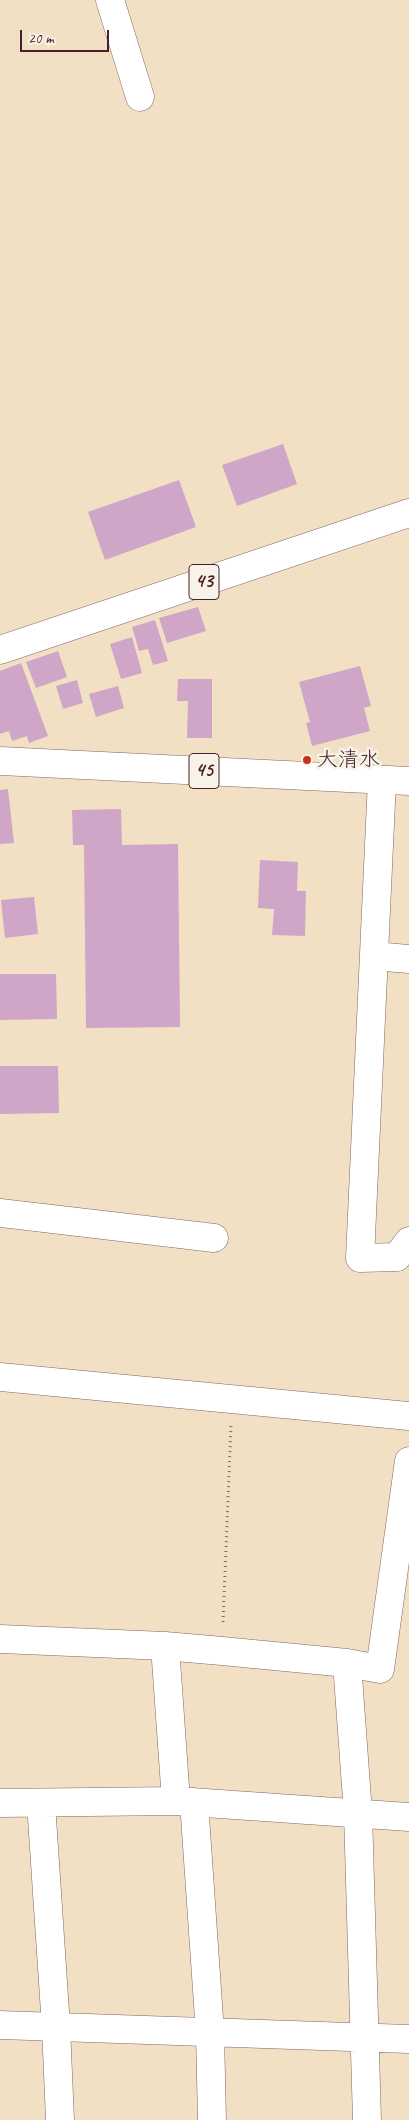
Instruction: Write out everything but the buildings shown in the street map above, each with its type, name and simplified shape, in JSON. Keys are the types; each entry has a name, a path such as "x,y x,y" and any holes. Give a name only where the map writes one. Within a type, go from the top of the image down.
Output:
{"street":[{"path":"110,0 140,97"},
{"name":"43","path":"0,650 409,513"},
{"name":"45","path":"0,760 409,781"},
{"path":"382,780 360,1258 397,1257 409,1241"},
{"path":"374,956 409,959"},
{"path":"0,1213 214,1238"},
{"path":"0,1377 409,1416"},
{"path":"0,1639 165,1646 347,1663 380,1669 409,1461"},
{"path":"165,1646 185,1802 210,2033 212,2120"},
{"path":"347,1663 358,1813 366,2120"},
{"path":"41,1802 56,2027 60,2120"},
{"path":"0,1803 185,1802 409,1817"},
{"path":"0,2025 409,2039"}],"path":[{"path":"222,1651 232,1398"}],"place":[{"name":"大清水","path":"307,760"}]}
